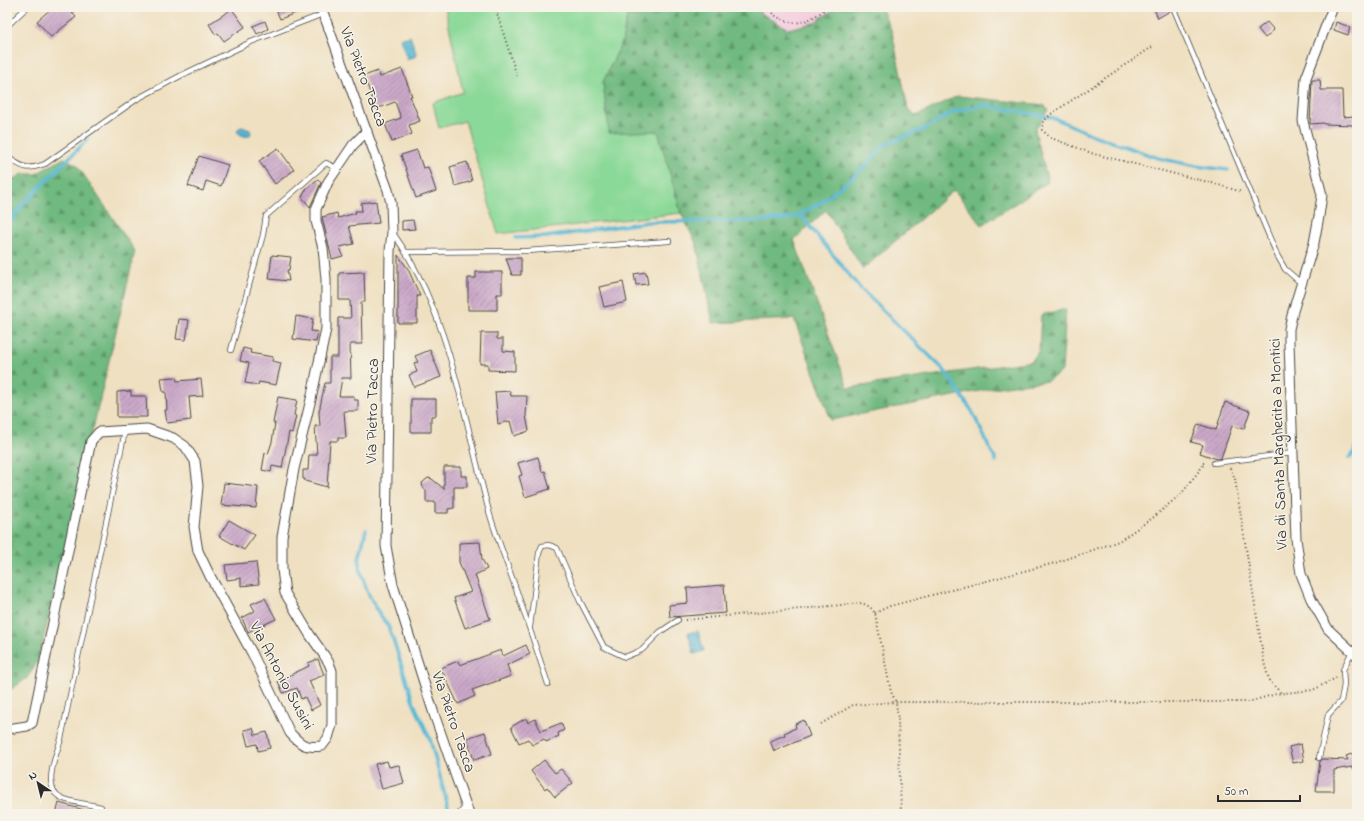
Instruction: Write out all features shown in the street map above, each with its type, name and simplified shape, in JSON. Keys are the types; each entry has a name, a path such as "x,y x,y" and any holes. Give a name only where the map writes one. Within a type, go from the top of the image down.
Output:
{"street":[{"name":"Via di Santa Margherita a Montici","path":"1333,7 1306,78 1303,121 1314,169 1322,195 1314,243 1293,311 1289,329 1289,343 1296,538 1302,574 1311,599 1328,629 1354,654"},
{"name":"Via Pietro Tacca","path":"322,11 367,130 388,190 391,203 392,232 390,251 386,546 393,585 434,714 467,810"},
{"name":"Via Antonio Susini","path":"7,729 27,726 32,723 91,441 99,432 147,430 173,438 185,446 195,461 198,486 194,527 198,551 252,653 290,733 299,744 311,747 322,746 328,738 332,725 332,671 329,663 285,593 282,569 282,537 294,469 326,329 326,279 323,248 316,221 316,209 328,182 353,145 367,130"}],"lane":[{"path":"7,26 27,7"},
{"path":"1173,7 1277,254 1285,269 1302,284"},
{"path":"7,157 24,168 34,168 45,164 137,99 182,75 251,42 322,11"},
{"path":"231,350 264,234 266,216 326,163 338,169"},
{"path":"392,232 405,252 426,294 449,354 490,516 530,628 548,684"},
{"path":"405,252 527,251 668,242"},
{"path":"101,807 62,798 55,794 51,786 51,777 61,739 125,431"},
{"path":"1214,463 1293,453"},
{"path":"530,628 539,553 542,546 549,545 557,548 580,601 604,646 625,657 642,650 660,632 678,620"},
{"path":"1319,758 1328,715 1341,701 1344,685 1344,670 1354,654"},
{"path":"459,814 467,810"}],"path":[{"path":"495,7 517,76"},
{"path":"766,8 787,22 796,23 809,19 828,7"},
{"path":"1152,47 1051,114 1043,122 1042,130 1051,138 1094,154 1212,183 1252,195"},
{"path":"1199,463 1214,463 1229,468 1235,479 1264,662 1269,680 1282,694"},
{"path":"875,613 890,606 1055,564 1119,541 1154,517 1182,493 1205,463"},
{"path":"678,620 862,603 870,607 875,613 891,692 896,702 901,814"},
{"path":"821,724 853,705 896,702 1248,702 1282,694 1313,690 1336,678 1344,670"}],"shaded area":[{"path":"754,7 837,7 814,23 788,29 758,13"}],"green space":[{"path":"445,7 629,7 622,42 603,82 609,132 658,131 681,213 498,234 465,121 439,128 433,103 463,92"},
{"path":"629,7 754,7 762,14 788,29 814,23 837,7 881,7 892,32 908,109 916,116 958,96 1044,105 1048,110 1035,130 1048,182 982,225 954,190 863,269 826,210 794,240 848,388 1032,361 1039,350 1041,315 1066,309 1062,371 1047,381 1005,386 831,420 794,319 713,323 696,243 681,213 658,131 609,133 603,82 622,42"},
{"path":"64,158 77,165 135,251 38,661 27,678 7,692 7,184 22,174 36,174"}],"water":[{"path":"410,36 417,56 407,59 400,39"},
{"path":"242,127 250,130 251,133 249,136 242,136 238,133 237,131 239,128"},
{"path":"698,631 704,651 694,654 688,633"}],"building":[{"path":"53,7 79,7 72,13 76,17 51,37 37,21"},
{"path":"275,7 309,7 309,8 280,19"},
{"path":"1153,7 1169,7 1170,11 1158,18"},
{"path":"232,9 245,27 224,41 218,33 215,34 209,24"},
{"path":"265,21 268,29 257,34 253,26"},
{"path":"1267,22 1274,30 1265,38 1258,29"},
{"path":"1336,22 1350,27 1348,35 1334,30"},
{"path":"402,69 412,96 410,96 420,121 409,125 412,134 392,142 385,124 401,118 395,102 376,109 364,76 378,71 380,77"},
{"path":"1312,80 1320,80 1321,90 1342,90 1343,117 1354,116 1354,125 1324,123 1310,124"},
{"path":"278,148 294,170 275,184 259,161"},
{"path":"417,150 423,168 428,167 436,191 416,198 401,155"},
{"path":"199,156 228,165 221,186 206,181 203,191 188,186"},
{"path":"467,162 472,181 455,186 450,167"},
{"path":"318,179 321,183 310,207 302,197 307,188"},
{"path":"376,201 379,223 349,226 354,244 340,247 343,256 332,259 322,217 337,213 338,218 356,213 355,211 362,211 361,203"},
{"path":"413,220 415,229 402,230 402,221"},
{"path":"272,255 291,257 289,270 287,270 289,281 269,279"},
{"path":"398,255 408,269 420,296 417,296 417,323 398,323"},
{"path":"506,258 521,258 521,275 512,275"},
{"path":"364,272 365,302 361,302 362,344 350,344 351,378 342,378 339,396 354,396 354,400 358,400 358,411 344,411 346,438 338,438 338,441 330,441 327,487 305,481 305,479 303,479 303,470 308,470 309,455 317,455 315,426 320,426 319,412 325,383 330,383 330,357 338,357 338,318 351,318 350,300 339,300 339,273"},
{"path":"476,272 502,272 502,294 497,294 497,310 468,310 468,278 476,278"},
{"path":"646,272 648,284 636,285 634,274"},
{"path":"623,282 627,302 604,307 599,287"},
{"path":"296,316 313,319 311,331 318,332 316,342 293,339"},
{"path":"179,319 189,320 186,340 176,339"},
{"path":"481,333 497,333 497,339 503,339 503,351 515,352 515,371 488,370 488,364 480,364"},
{"path":"243,348 251,350 250,353 273,357 272,361 281,363 276,385 259,382 258,385 245,383 249,363 240,361"},
{"path":"430,350 441,377 414,387 409,375 417,372 414,363 418,362 415,356"},
{"path":"176,377 177,381 201,379 203,396 189,397 191,420 167,423 165,410 167,410 166,392 163,392 161,378"},
{"path":"131,391 131,396 146,396 147,417 117,417 117,392"},
{"path":"510,391 511,396 527,396 526,416 529,431 514,436 510,421 498,424 495,392"},
{"path":"278,397 297,400 294,415 296,416 292,433 289,432 282,468 272,466 271,472 262,470 265,453 268,454 272,442 275,423 273,423"},
{"path":"411,399 436,399 436,416 431,416 431,432 411,432"},
{"path":"1225,402 1250,411 1244,429 1232,426 1221,458 1217,459 1200,453 1203,445 1191,442 1198,424 1216,430"},
{"path":"538,457 542,472 545,471 550,489 525,497 519,476 522,475 518,463"},
{"path":"444,467 461,467 461,476 467,476 467,487 454,487 454,508 448,509 448,513 435,513 435,502 426,502 426,490 423,488 422,483 428,478 432,479 444,489"},
{"path":"224,483 258,487 256,508 221,505"},
{"path":"229,520 255,535 244,550 219,536"},
{"path":"480,542 482,559 487,569 475,575 490,619 465,628 454,598 471,592 459,562 459,543"},
{"path":"256,562 259,584 241,586 241,578 227,580 225,565"},
{"path":"724,585 726,613 670,617 669,605 688,603 687,588"},
{"path":"265,598 276,619 248,632 242,618 255,611 251,604"},
{"path":"526,645 530,654 507,665 511,676 472,690 475,696 458,704 441,668 458,661 460,665 501,650 503,656"},
{"path":"318,659 324,675 309,681 320,705 311,710 305,697 301,699 297,688 283,693 278,681 309,666 308,663"},
{"path":"526,718 528,723 535,719 541,731 561,723 564,730 558,733 559,736 546,742 544,739 532,745 528,739 519,743 511,727"},
{"path":"804,720 810,736 774,751 770,741 785,735 784,733 796,728 795,724"},
{"path":"253,728 255,735 267,732 270,748 258,751 257,744 248,746 244,730"},
{"path":"485,732 492,754 474,760 467,738"},
{"path":"1301,744 1304,761 1293,763 1289,747"},
{"path":"1357,752 1357,775 1352,767 1334,770 1334,791 1316,791 1320,761 1323,759 1348,760 1346,756"},
{"path":"544,760 555,773 561,769 573,783 555,797 547,787 545,789 531,771"},
{"path":"387,761 389,767 399,765 404,783 382,789 375,764"},
{"path":"59,803 88,811 88,814 56,814"}],"waterway":[{"path":"516,238 546,237 648,222 761,221 793,218 822,202 860,171 886,144 924,129 955,111 984,105 1054,118 1093,135 1158,158 1196,166 1228,170"},
{"path":"7,228 21,206 88,139"},
{"path":"800,214 859,287 944,370 972,411 996,461"},
{"path":"1350,458 1357,447"},
{"path":"366,530 359,559 361,573 368,593 388,626 414,704 430,739 450,814"}]}
